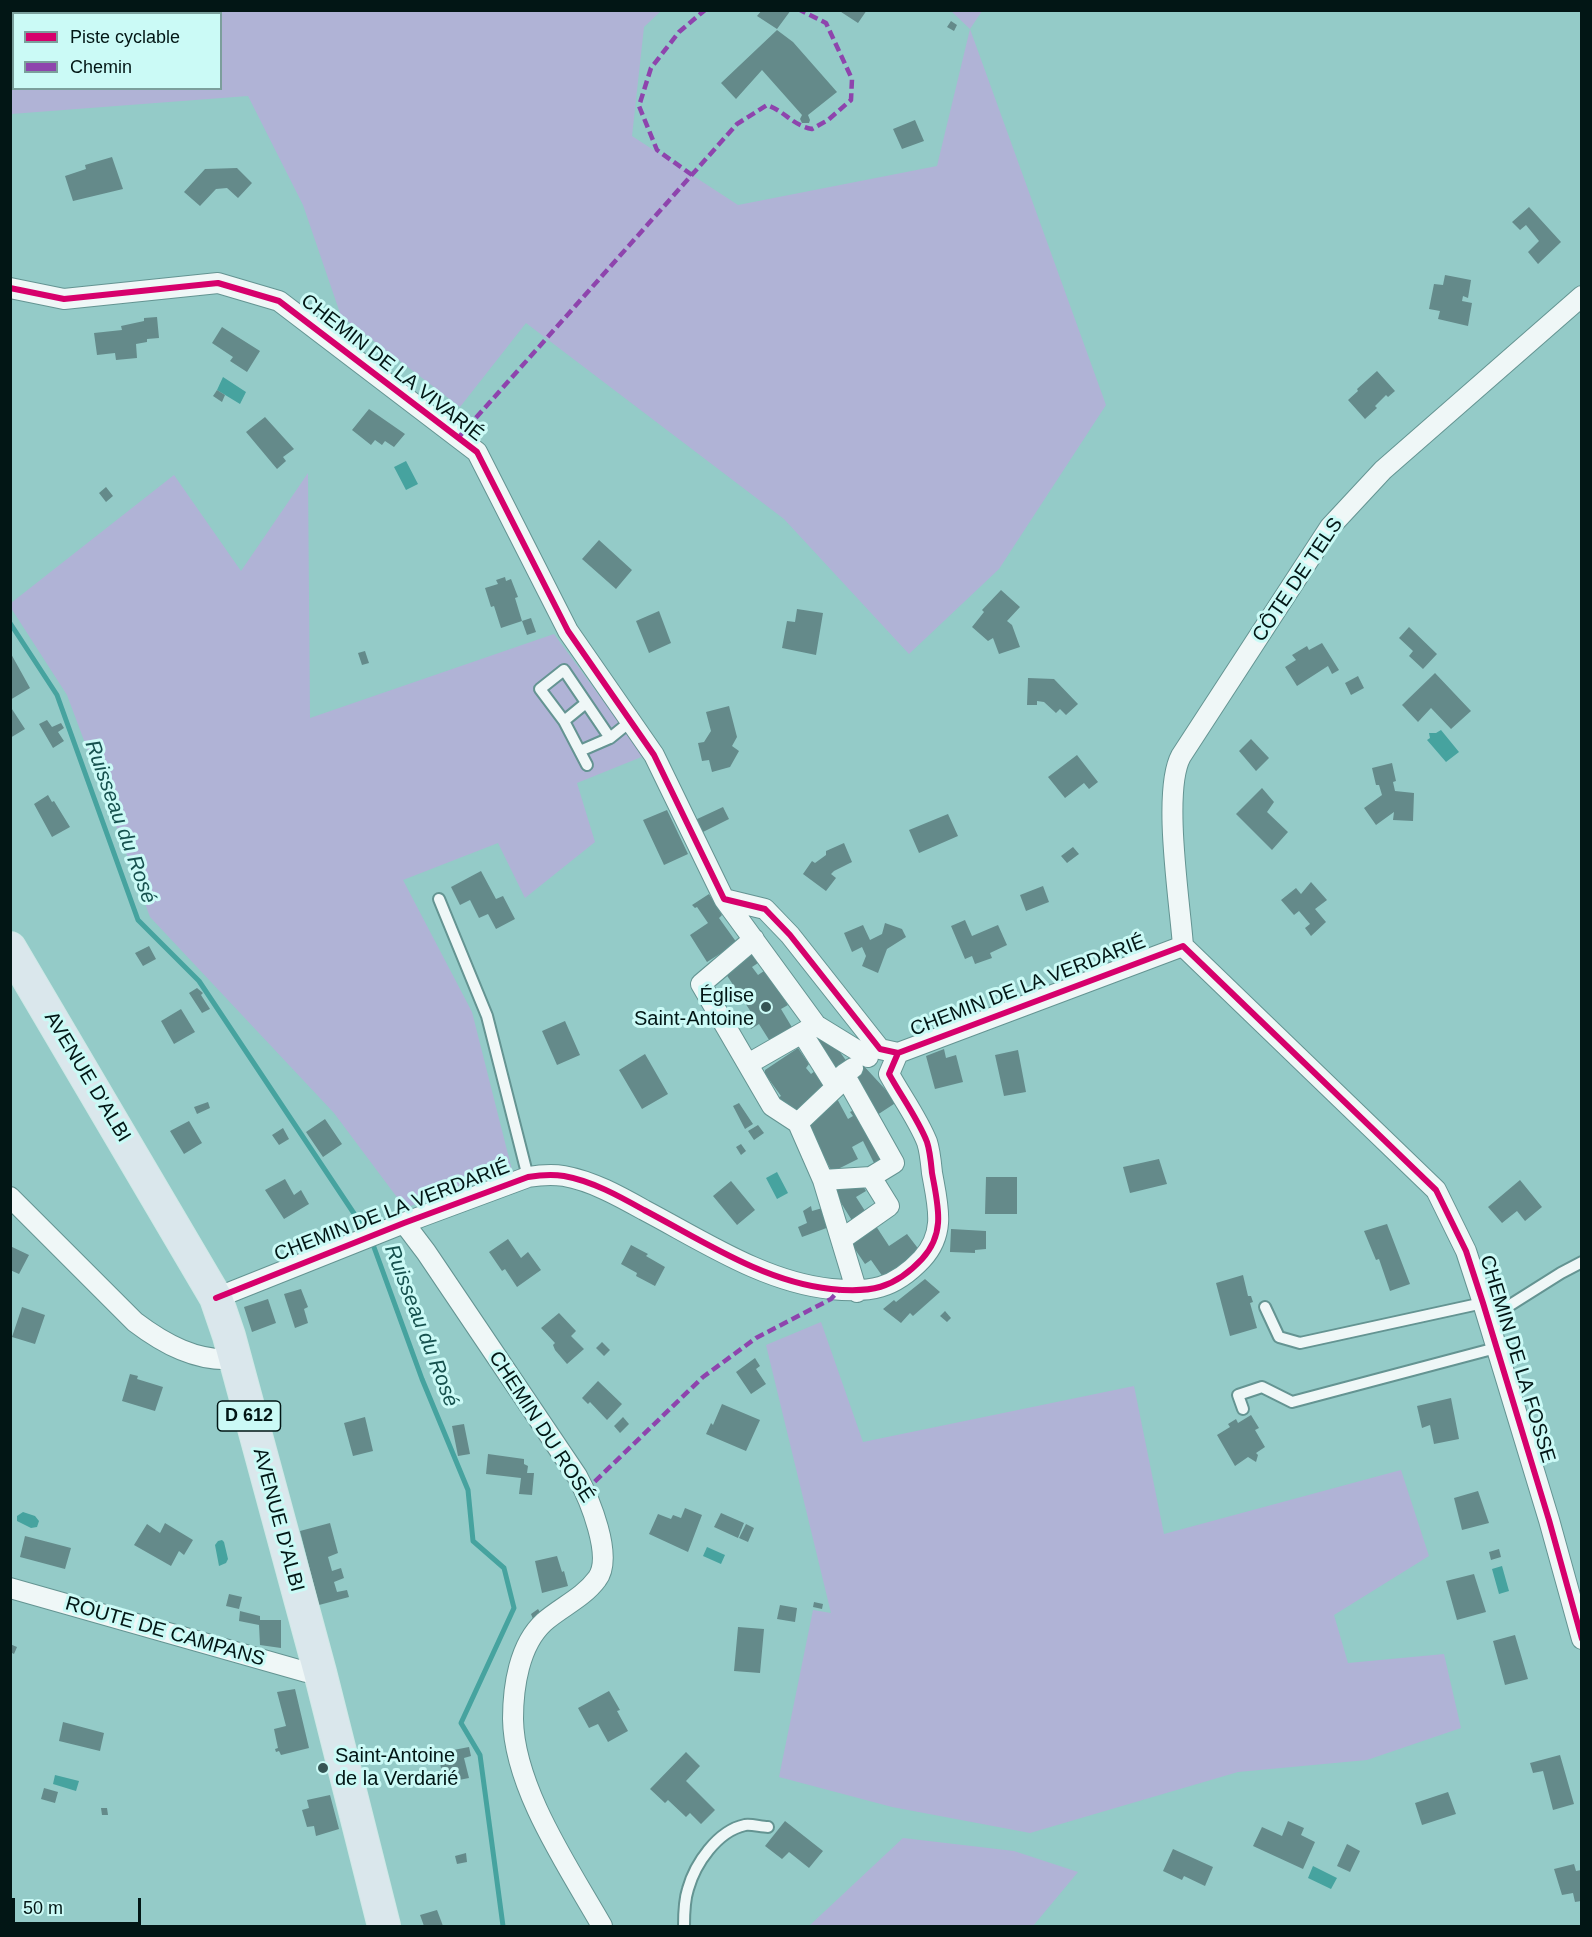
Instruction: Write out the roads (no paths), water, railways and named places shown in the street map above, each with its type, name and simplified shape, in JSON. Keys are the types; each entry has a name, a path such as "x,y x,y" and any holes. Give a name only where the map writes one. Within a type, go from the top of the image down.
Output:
{"main road":[{"name":"AVENUE D'ALBI","path":"10,948 216,1298 229,1336 320,1672 384,1926"}],"street":[{"name":"CHEMIN DE LA VIVARIÉ","path":"10,288 64,299 218,283 279,301 319,334 358,361 477,453 568,631 654,755 724,898 754,939 840,1080 894,1163 871,1177"},
{"name":"CÔTE DE TELS","path":"1183,946 1173,807 1175,774 1181,756 1330,527 1356,497 1383,470 1581,296"},
{"path":"724,898 765,909 790,935 882,1053"},
{"path":"754,939 701,984 772,1106 798,1123 823,1180 857,1292"},
{"name":"CHEMIN DE LA VERDARIÉ","path":"216,1298 370,1236 528,1177 563,1176 586,1181 731,1256 776,1276 817,1287 857,1292 887,1286 913,1268 932,1247 938,1226 938,1210 927,1143 890,1074 882,1053 1183,946"},
{"name":"CHEMIN DE LA FOSSE","path":"1183,946 1436,1190 1466,1251 1486,1311 1549,1520 1581,1639"},
{"path":"748,1064 809,1029 882,1053"},
{"path":"798,1123 840,1080 882,1053"},
{"path":"823,1180 871,1177 889,1206 842,1239"},
{"path":"10,1197 135,1322 157,1338 205,1358 234,1359"},
{"name":"CHEMIN DU ROSÉ","path":"404,1223 577,1476 592,1505 596,1519 601,1544 602,1569 598,1578 577,1599 544,1622 531,1638 523,1656 517,1682 513,1719 521,1767 546,1828 602,1926"},
{"name":"ROUTE DE CAMPANS","path":"10,1588 306,1672 320,1672"}],"lane":[{"path":"587,765 564,721 540,689 564,670 610,738"},
{"path":"564,721 586,703"},
{"path":"580,751 610,738 631,721"},
{"path":"439,899 487,1016 528,1177"},
{"path":"1266,1307 1279,1337 1300,1343 1486,1311 1581,1262"},
{"path":"1243,1409 1238,1395 1262,1387 1292,1402 1496,1348"},
{"path":"684,1926 688,1888 697,1867 710,1847 725,1833 745,1825 768,1827"}],"waterway":[{"name":"Ruisseau du Rosé","path":"10,623 57,695 138,920 199,981 371,1239 422,1379 468,1490 473,1541 504,1568 514,1608 461,1723 480,1755 503,1926"}],"place":[{"name":"Église Saint-Antoine","path":"766,1007"},
{"name":"Saint-Antoine de la Verdarié","path":"323,1768"}]}
